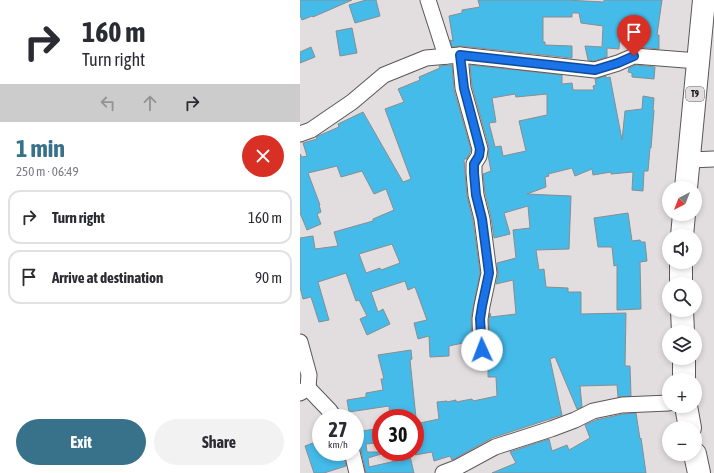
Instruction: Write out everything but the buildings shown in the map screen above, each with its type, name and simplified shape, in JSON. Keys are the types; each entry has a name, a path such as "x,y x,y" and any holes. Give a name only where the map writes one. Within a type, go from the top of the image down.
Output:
{"highway":[{"name":"T9","path":"687,181 698,61 707,11"},
{"path":"696,461 699,473"}],"street":[{"path":"428,0 453,55 464,88 480,149 479,156 474,164 474,173 476,195 482,219 489,273 480,319 482,350"},
{"path":"300,134 311,130 352,102 384,76 426,58 453,55 595,70 634,56 698,61"},
{"path":"690,160 714,159"},
{"path":"300,342 309,375 304,390 329,409"},
{"path":"443,473 456,468 495,447 575,420 593,410 622,405 662,403"},
{"path":"355,461 358,473"}],"route":[{"path":"482,350 480,319 489,273 482,219 476,195 474,173 474,164 479,156 480,149 464,88 460,55 595,70 634,56"}]}
